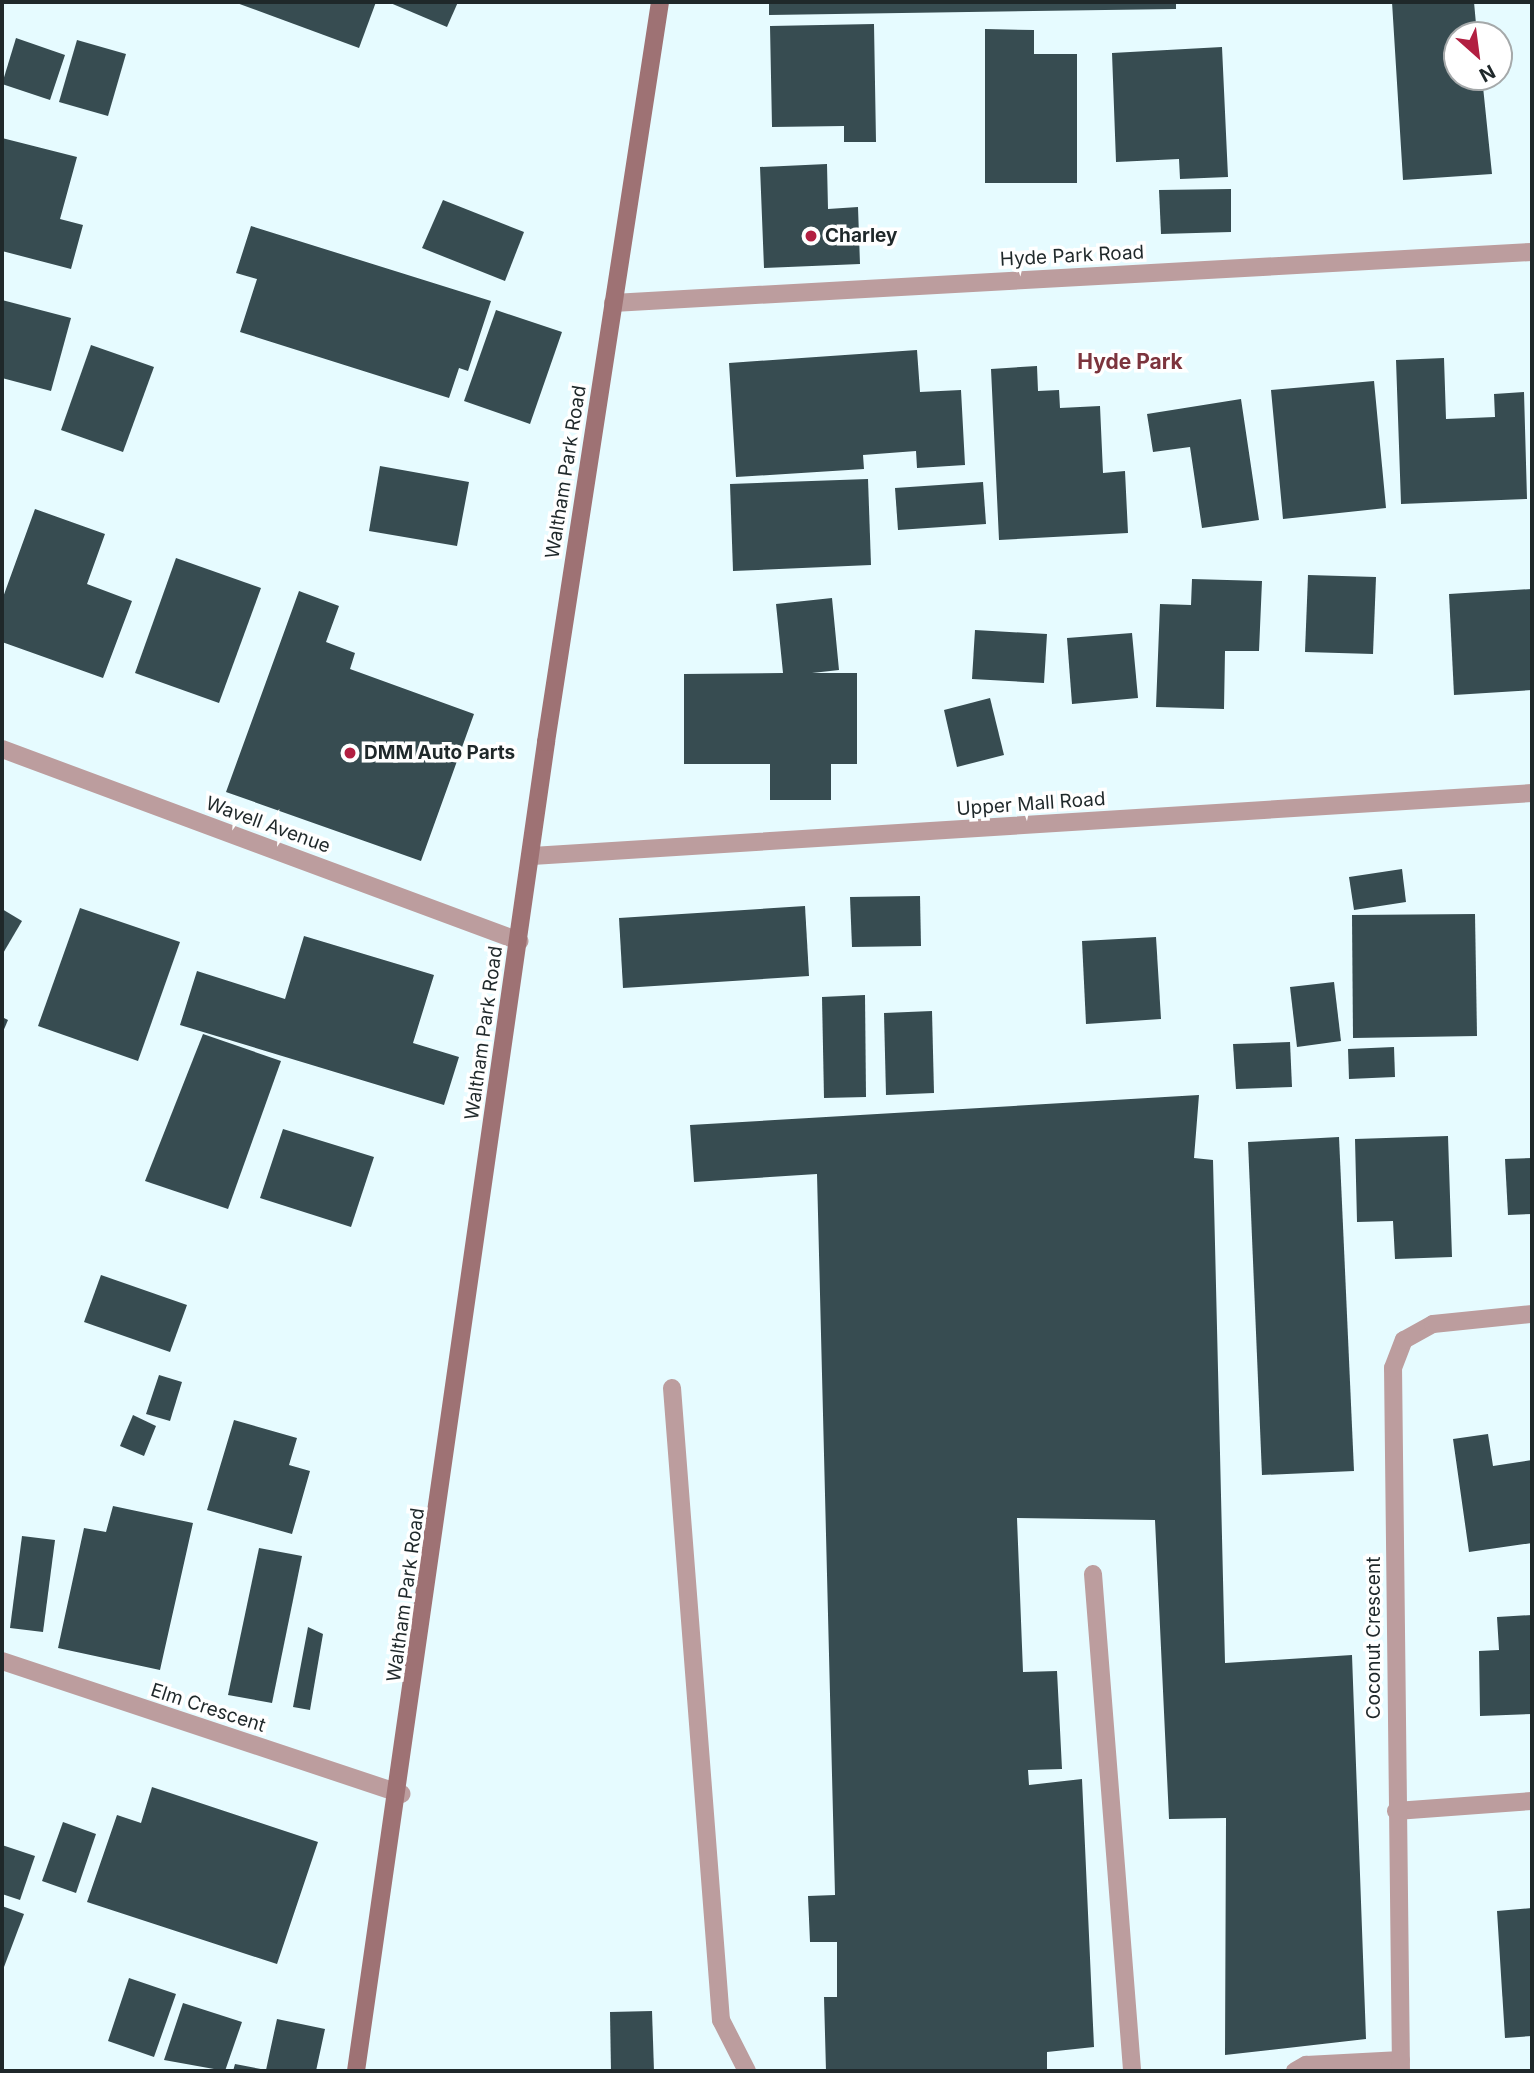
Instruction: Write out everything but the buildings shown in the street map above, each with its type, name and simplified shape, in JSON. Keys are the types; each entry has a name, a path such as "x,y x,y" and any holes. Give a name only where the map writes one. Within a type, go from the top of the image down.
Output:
{"main road":[{"name":"Waltham Park Road","path":"356,2071 401,1794 519,941 660,2"}],"street":[{"name":"Hyde Park Road","path":"613,303 1532,252"},
{"name":"Wavell Avenue","path":"2,749 519,941"},
{"name":"Upper Mall Road","path":"532,856 1532,793"},
{"name":"Coconut Crescent","path":"1401,2066 1393,1368 1404,1340 1433,1324 1532,1314"},
{"path":"672,1388 721,2020 747,2071"},
{"path":"1093,1574 1132,2071"},
{"name":"Elm Crescent","path":"2,1661 401,1794"},
{"path":"1396,1811 1532,1801"},
{"path":"1295,2071 1306,2065 1401,2066"}],"place":[{"name":"Charley","path":"811,236"},
{"name":"DMM Auto Parts","path":"350,753"}],"district":[{"name":"Hyde Park","path":"1130,362"}]}
